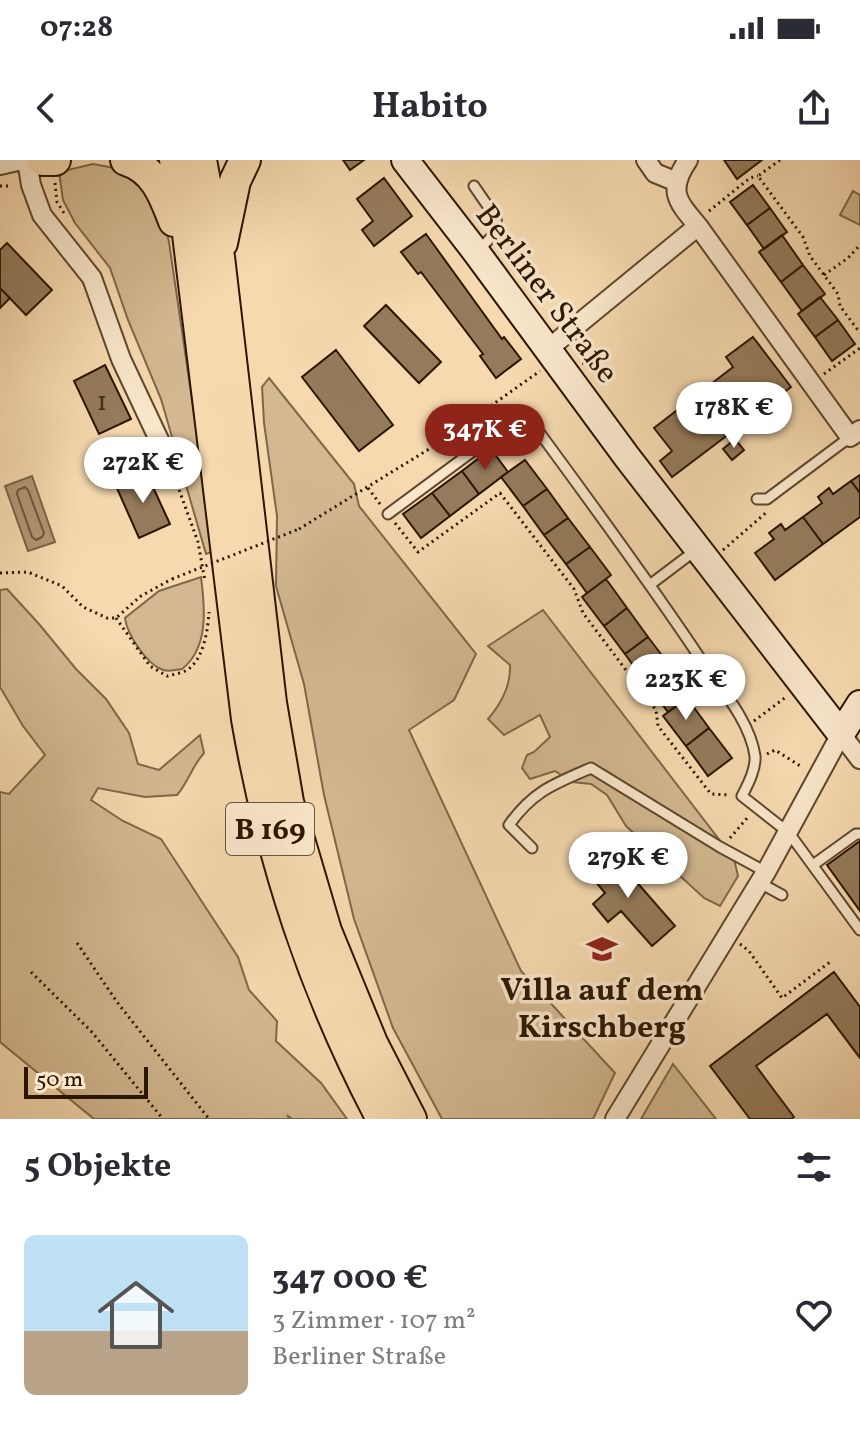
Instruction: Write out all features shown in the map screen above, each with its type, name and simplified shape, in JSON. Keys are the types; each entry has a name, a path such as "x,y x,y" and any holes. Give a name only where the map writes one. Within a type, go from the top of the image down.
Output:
{"highway":[{"path":"42,160 55,160"},
{"path":"126,160 148,172 157,182 206,262"},
{"name":"B 169","path":"175,160 206,262 288,802 326,931 372,1043 411,1119"},
{"name":"B 169","path":"201,160 206,262 247,719 256,774 280,870 313,970 333,1020 382,1119"},
{"path":"206,262 245,160"}],"main road":[{"name":"Berliner Straße","path":"405,160 702,556 841,734"},
{"path":"841,734 860,704"}],"street":[{"path":"0,165 24,160 42,215 92,278 121,359 168,459"},
{"path":"646,160 655,173 677,182"},
{"path":"688,160 677,182 675,194 678,203 697,224 811,384 855,433"},
{"path":"548,349 697,224"},
{"path":"615,1119 763,878 841,734 860,759"}],"lane":[{"path":"474,186 496,218 497,231 476,252"},
{"path":"539,432 651,584 745,728 755,759 750,781 742,796 789,833 860,930"},
{"path":"762,499 855,433"},
{"path":"388,514 496,434"},
{"path":"651,584 702,556"},
{"path":"532,848 509,825 524,804 551,785 591,768 720,847 782,895"},
{"path":"813,865 860,834"}],"path":[{"path":"697,224 750,178 758,176 780,160"},
{"path":"758,176 803,237 810,256 838,294 840,306 860,333"},
{"path":"824,275 860,245"},
{"path":"811,384 860,348"},
{"path":"0,573 28,572 62,586 91,613 116,618 141,596 172,579 299,529 368,488 540,371 548,349"},
{"path":"168,459 198,542 206,587"},
{"path":"368,488 377,501"},
{"path":"388,514 418,552 500,493 574,589 583,613 656,710 658,726 702,783 711,794 742,796"},
{"path":"702,556 768,513 762,499"},
{"path":"116,618 150,666 167,676 184,672 197,659 206,632 209,609"},
{"path":"745,728 803,683"},
{"path":"755,759 775,750 819,778"},
{"path":"720,847 736,833 755,807"},
{"path":"727,935 749,951 782,998 830,962"},
{"path":"77,943 126,1015 209,1119"},
{"path":"31,972 91,1031 163,1119"}],"shaded area":[{"path":"93,164 125,170 161,208 169,242 214,551 206,554 161,399 110,268 75,223 63,200 59,172"},
{"path":"853,191 860,195 860,225 840,215"},
{"path":"269,378 354,484 359,506 476,654 454,700 409,730 521,971 615,1073 593,1119 442,1119 393,1028 354,919 324,795 304,684 276,586 277,516 262,387"},
{"path":"201,577 204,614 197,650 182,669 163,670 150,662 138,648 125,618 159,591"},
{"path":"7,589 106,699 129,733 138,764 159,770 200,735 204,753 177,795 145,797 98,788 91,800 123,821 161,839 238,957 249,990 277,1021 276,1041 321,1083 347,1119 292,1119 287,1115 290,1119 94,1119 0,1042 0,792 9,794 45,755 0,687 0,590"},
{"path":"543,610 734,859 738,876 720,906 704,898 626,826 607,795 591,784 572,782 555,771 530,779 522,768 527,755 550,737 540,715 504,735 488,719 504,694 510,665 488,646"},
{"path":"673,1064 716,1119 641,1119"}],"water":[{"path":"32,476 55,542 28,551 5,486"}],"building":[{"path":"343,160 364,160 350,170"},
{"path":"724,160 762,160 737,179"},
{"path":"384,178 412,216 374,246 362,230 373,221 357,199"},
{"path":"753,185 770,208 747,225 730,202"},
{"path":"770,208 787,232 764,249 747,225"},
{"path":"426,234 502,339 504,337 521,359 496,378 480,356 483,354 421,272 418,274 401,252"},
{"path":"782,235 803,265 781,282 759,252"},
{"path":"7,243 52,290 26,315 0,288 0,250"},
{"path":"803,265 825,294 802,311 781,282"},
{"path":"0,288 10,298 0,308"},
{"path":"820,297 838,320 815,337 798,314"},
{"path":"386,305 441,362 419,383 364,326"},
{"path":"838,320 855,344 832,361 815,337"},
{"path":"753,337 791,387 672,477 660,461 672,451 654,428 733,367 726,357"},
{"path":"336,350 393,425 359,451 302,377"},
{"path":"105,365 131,419 99,434 74,381"},
{"path":"735,439 744,450 732,460 723,449"},
{"path":"491,449 508,472 479,494 462,471"},
{"path":"525,460 547,489 523,506 501,477"},
{"path":"462,471 479,494 450,516 432,493"},
{"path":"146,472 170,524 139,538 116,486"},
{"path":"860,475 860,493 851,481"},
{"path":"851,481 860,493 860,517 823,544 803,517 822,503 818,497 829,488 833,494"},
{"path":"547,489 568,518 544,535 523,506"},
{"path":"432,493 450,516 421,538 403,514"},
{"path":"803,517 823,544 775,580 755,553 774,539 769,533 781,524 785,530"},
{"path":"568,518 590,547 566,564 544,535"},
{"path":"590,547 611,575 587,593 566,564"},
{"path":"606,579 627,608 604,626 582,597"},
{"path":"627,608 648,637 625,654 604,626"},
{"path":"648,637 670,666 646,683 625,654"},
{"path":"670,666 691,695 668,712 646,683"},
{"path":"687,698 709,728 686,746 663,716"},
{"path":"709,728 732,758 708,776 686,746"},
{"path":"860,841 860,911 827,865"},
{"path":"606,852 611,858 614,856 675,926 652,946 621,911 608,922 593,904 605,893 591,876 594,873 588,867"},
{"path":"834,972 860,1007 860,1058 827,1014 756,1066 794,1117 750,1119 710,1066"}],"place":[{"name":"Villa auf dem Kirschberg","path":"602,949"}]}
